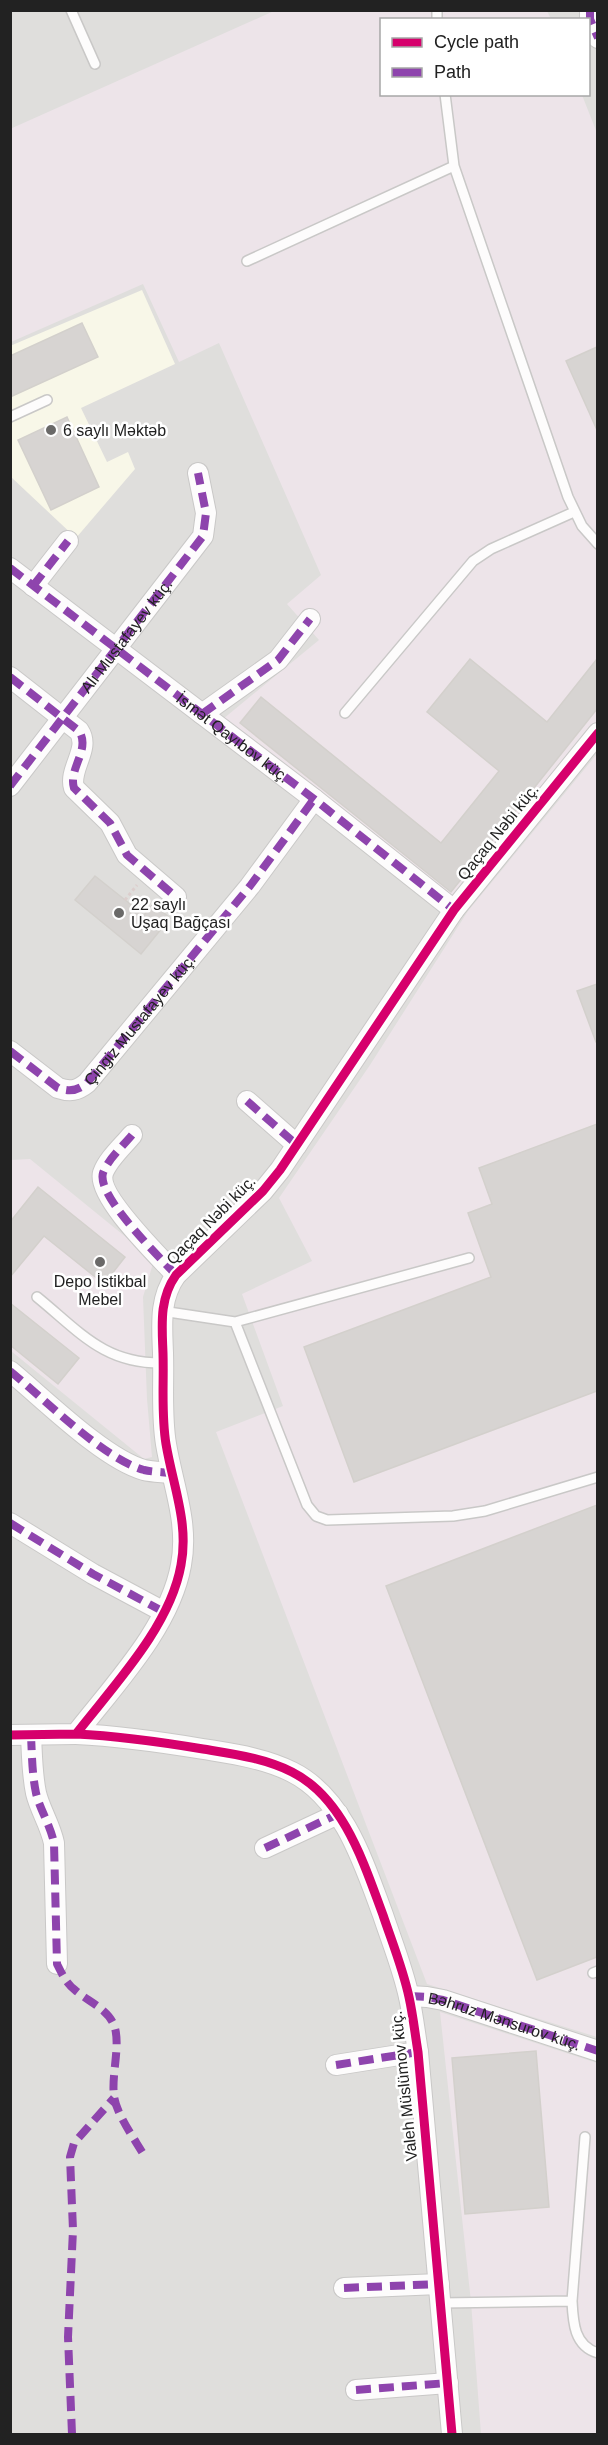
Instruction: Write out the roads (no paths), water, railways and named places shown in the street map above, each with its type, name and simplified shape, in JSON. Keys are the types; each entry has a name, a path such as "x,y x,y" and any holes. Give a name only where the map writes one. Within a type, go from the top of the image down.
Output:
{"street":[{"path":"591,10 590,19 597,38"},
{"name":"Alı Mustafayev küç.","path":"11,783 203,536 206,513 198,472"},
{"path":"33,586 68,541"},
{"name":"İsmət Qayıbov küç.","path":"10,568 315,799 453,910"},
{"path":"202,714 278,660 310,619"},
{"path":"10,678 62,717 82,736 83,744 72,781 74,788 110,823 127,855 176,897"},
{"name":"Qaçaq Nəbi küç.","path":"76,1734 141,1649 164,1612 179,1574 184,1544 183,1522 171,1473 163,1418 162,1311 168,1286 176,1275 263,1191 297,1145 453,910 597,733"},
{"name":"Çingiz Mustafayev küç.","path":"10,1051 58,1088 67,1091 79,1089 87,1083 250,886 315,799"},
{"path":"247,1101 297,1145"},
{"path":"132,1135 106,1167 102,1175 103,1183 114,1205 176,1275"},
{"path":"10,1371 100,1446 126,1463 145,1470 171,1473"},
{"path":"10,1523 93,1574 164,1612"},
{"path":"10,1735 76,1734"},
{"name":"Valeh Müslümov küç.","path":"76,1734 148,1740 252,1757 291,1771 305,1779 338,1814 364,1864 409,1996 418,2052 452,2434"},
{"path":"30,1735 37,1796 50,1825 54,1843 57,1964"},
{"path":"265,1848 338,1814"},
{"name":"Bəhruz Mənsurov küç.","path":"409,1996 443,2000 597,2051"},
{"path":"336,2065 418,2052"},
{"path":"344,2288 440,2294"},
{"path":"356,2390 448,2383"}],"lane":[{"path":"71,10 95,64"},
{"path":"445,96 454,166 574,512 597,544"},
{"path":"247,261 454,166"},
{"path":"10,417 47,400"},
{"path":"345,713 473,561 491,549 574,512"},
{"path":"162,1311 235,1322 470,1258"},
{"path":"37,1297 106,1352 145,1364 163,1363"},
{"path":"235,1322 307,1504 316,1516 327,1520 453,1516 485,1511 597,1477"},
{"path":"585,2137 572,2301 573,2329 591,2351 597,2353"},
{"path":"440,2294 572,2301"}],"place":[{"name":"6 saylı Məktəb","path":"51,430"},
{"name":"22 saylı Uşaq Bağçası","path":"119,913"},
{"name":"Depo İstikbal Mebel","path":"100,1262"}]}
